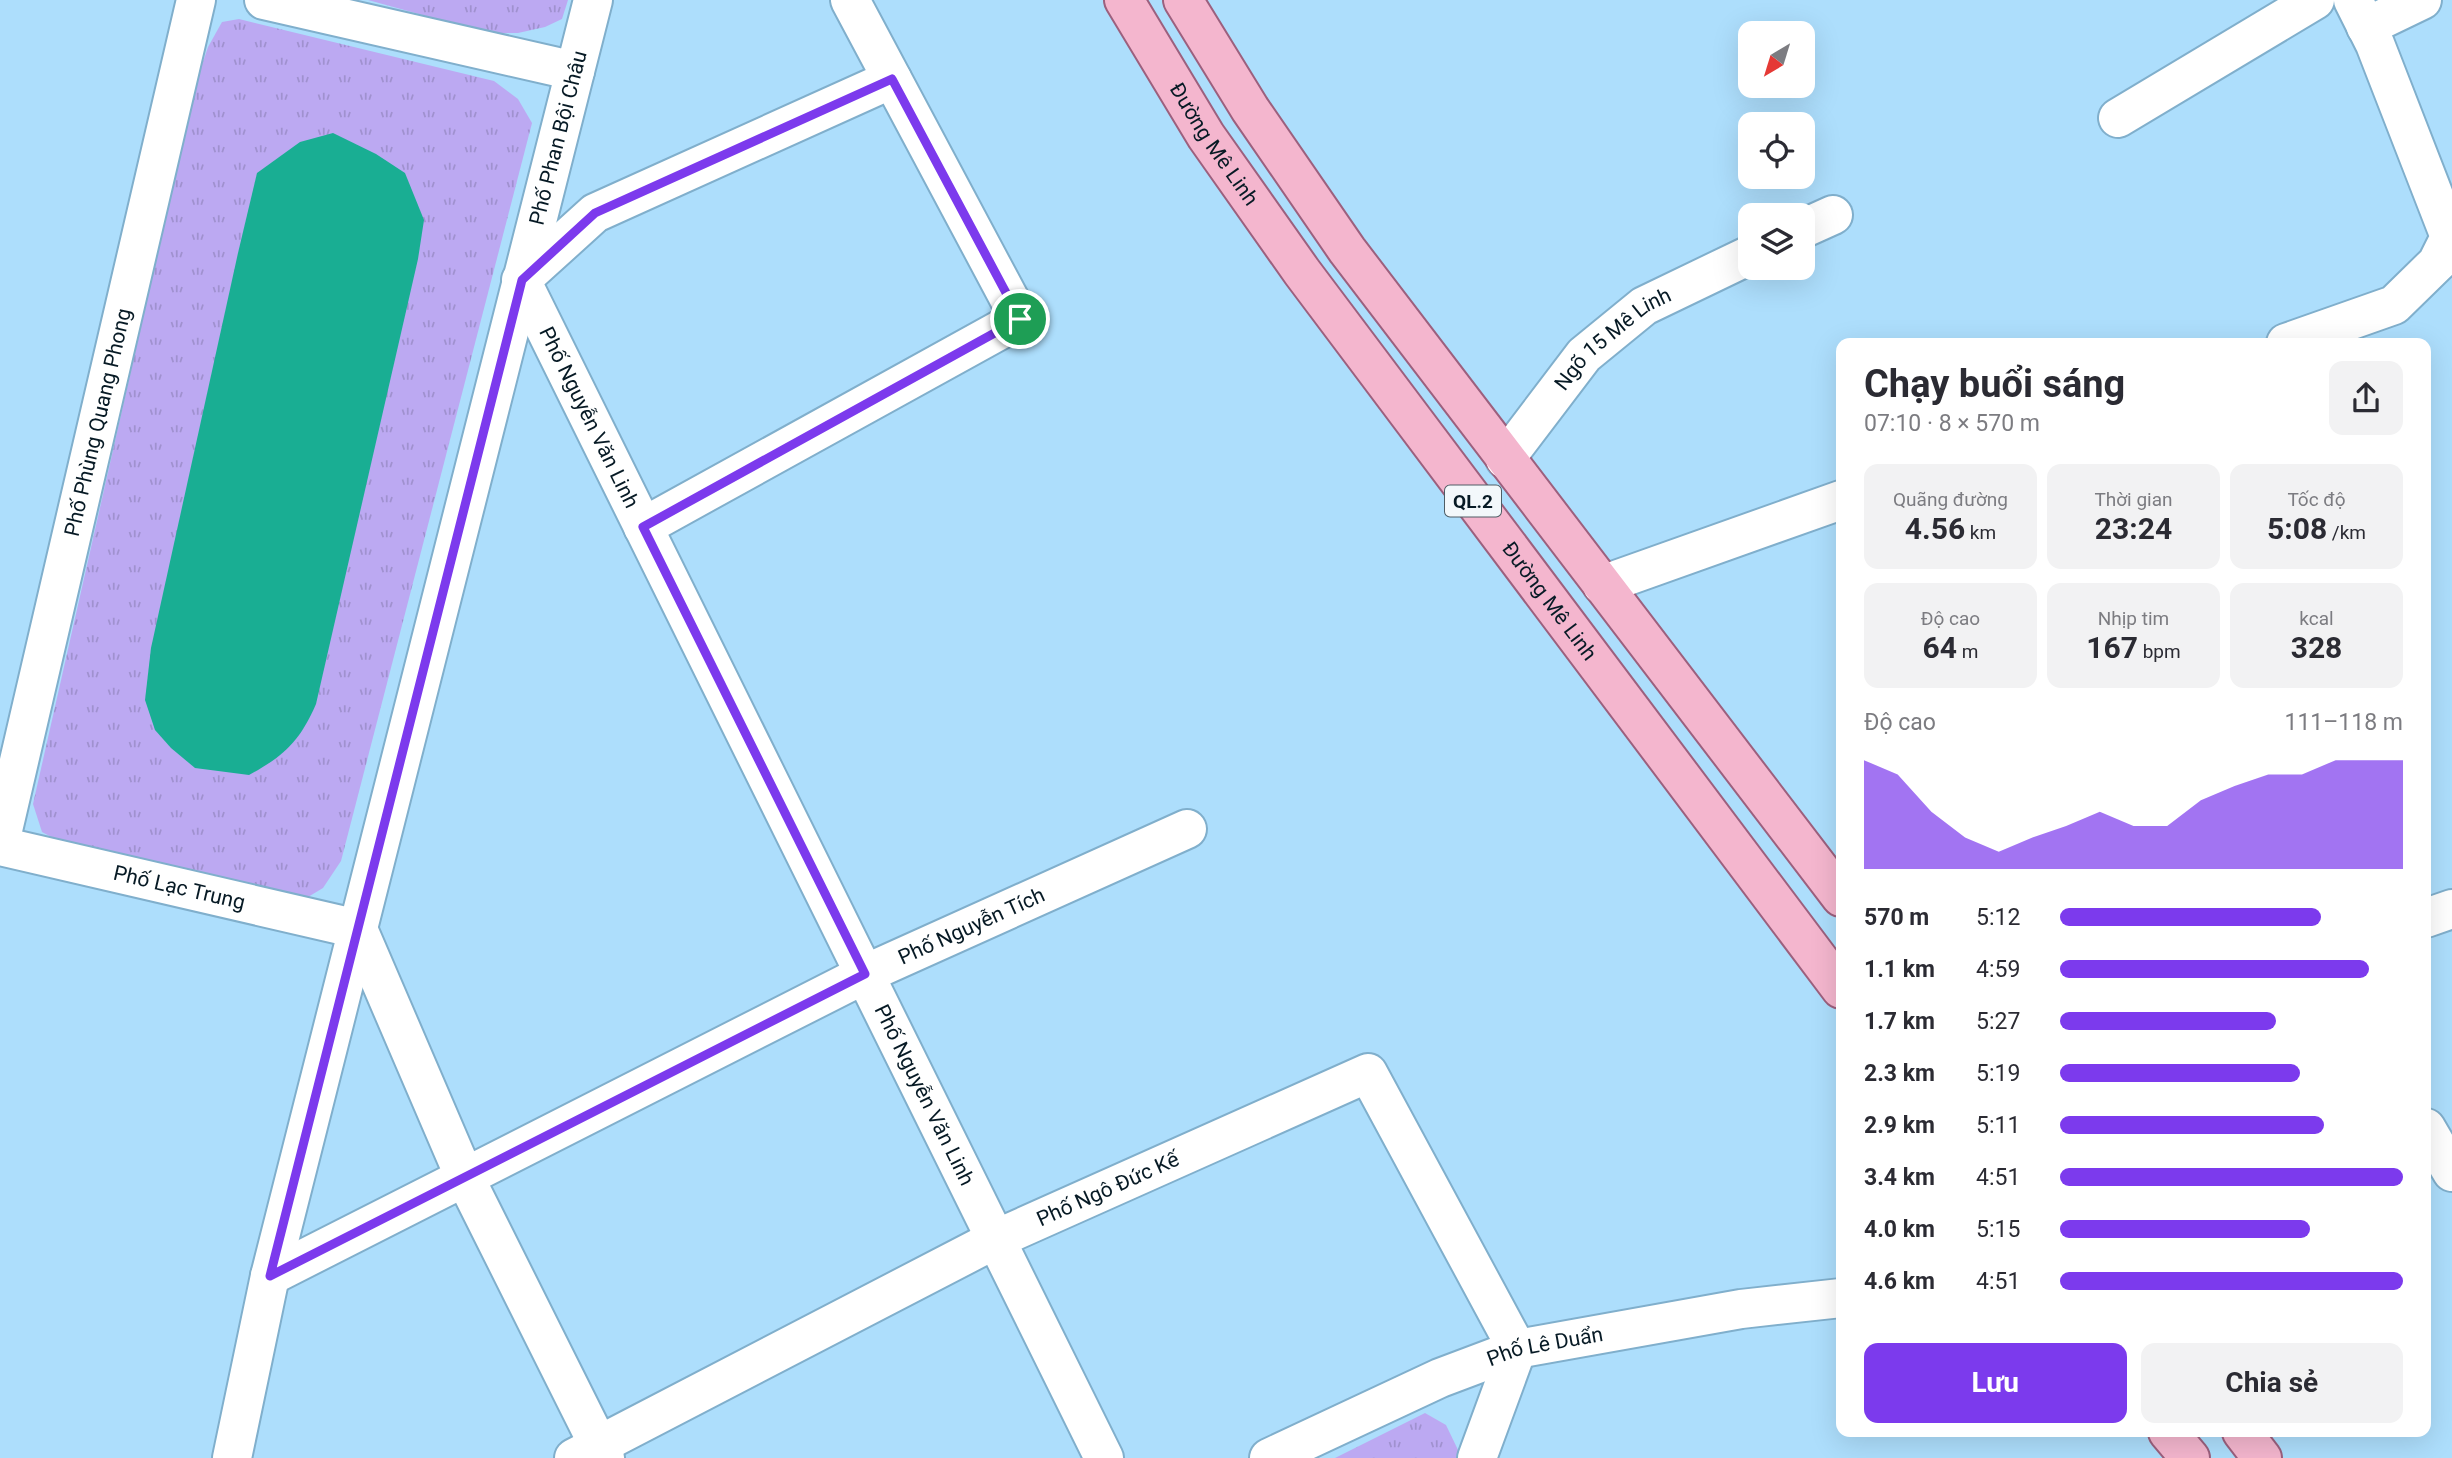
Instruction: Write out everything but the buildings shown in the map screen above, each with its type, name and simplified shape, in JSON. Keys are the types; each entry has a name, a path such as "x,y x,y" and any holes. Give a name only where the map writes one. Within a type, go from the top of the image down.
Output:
{"main road":[{"name":"Đường Mê Linh","path":"1124,0 1206,136 1302,272 1836,982"},
{"name":"QL.2","path":"1183,0 1250,109 1347,250 1836,890"},
{"path":"2246,1437 2262,1458"}],"street":[{"name":"Phố Phùng Quang Phong","path":"0,844 196,0"},
{"path":"264,0 575,71"},
{"name":"Phố Phan Bội Châu","path":"232,1458 270,1276 593,0"},
{"path":"643,527 1020,319 850,0"},
{"path":"2118,118 2315,0"},
{"path":"2300,338 2394,305 2437,262 2450,237 2440,179 2360,13 2422,0"},
{"path":"522,280 595,213 892,79"},
{"name":"Ngõ 15 Mê Linh","path":"1505,459 1584,355 1644,306 1738,261"},
{"name":"Phố Nguyễn Văn Linh","path":"522,280 1104,1458"},
{"path":"1602,585 1836,502"},
{"name":"Phố Nguyễn Tích","path":"270,1276 865,974 1187,829"},
{"name":"Phố Lạc Trung","path":"0,844 358,929"},
{"path":"2431,916 2452,909"},
{"path":"358,929 465,1178 593,1454"},
{"name":"Phố Ngô Đức Kế","path":"593,1454 996,1239 1368,1073 1517,1349"},
{"path":"2431,1136 2452,1172"},
{"name":"Phố Lê Duẩn","path":"1269,1458 1440,1378 1517,1349 1741,1309 1836,1299"},
{"path":"1477,1458 1517,1349"}],"green space":[{"path":"368,0 568,0 562,19 545,27 518,33 488,33"},
{"path":"239,19 494,81 518,99 532,123 341,861 323,888 303,900 59,841 42,832 33,804 196,83 208,47 222,22"},
{"path":"1425,1413 1446,1425 1460,1454 1459,1458 1335,1458"}],"shaded area":[{"path":"333,133 376,154 405,173 424,220 418,259 316,704 304,728 290,746 249,775 195,768 155,730 145,700 151,648 257,173 300,142"}],"route":[{"path":"892,79 1020,319 643,527 865,974 270,1276 522,280 595,213 892,79"}]}
